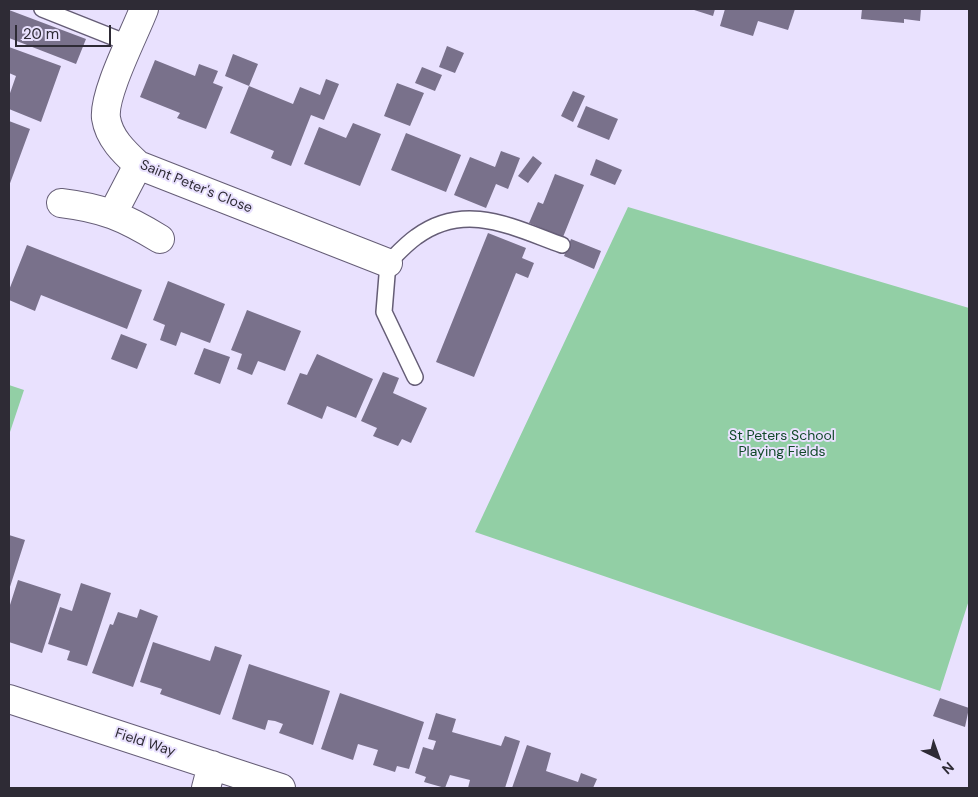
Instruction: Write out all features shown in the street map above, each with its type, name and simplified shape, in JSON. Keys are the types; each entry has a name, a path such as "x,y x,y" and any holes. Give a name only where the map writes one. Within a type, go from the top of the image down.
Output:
{"street":[{"name":"Saint Peter's Close","path":"144,9 108,100 106,118 112,136 121,149 138,165 388,263"},
{"path":"113,213 138,165"},
{"path":"61,203 93,207 113,213 160,240"},
{"name":"Field Way","path":"9,699 209,776 281,788"}],"lane":[{"path":"42,9 130,44"},
{"path":"415,378 384,312 388,263 416,237 443,223 456,219 492,219 562,245"}],"green space":[{"name":"St Peters School Playing Fields","path":"628,207 969,308 969,600 940,691 475,532"},
{"path":"9,385 24,390 9,435"}],"building":[{"path":"691,9 715,9 713,16"},
{"path":"725,9 795,9 788,30 758,21 753,36 720,26"},
{"path":"862,9 921,9 920,21 904,19 904,23 861,19"},
{"path":"9,10 86,39 76,64 9,38"},
{"path":"447,46 464,53 455,73 439,67"},
{"path":"9,47 61,66 41,122 9,109 9,96 16,76 9,73"},
{"path":"233,54 258,64 249,86 225,76"},
{"path":"155,60 195,76 199,64 218,71 213,83 223,87 206,129 177,118 180,113 140,97"},
{"path":"422,67 442,75 435,91 415,83"},
{"path":"326,79 339,84 324,120 311,115 291,166 271,158 274,151 230,133 249,86 293,104 300,87 320,95"},
{"path":"397,83 424,93 410,126 384,116"},
{"path":"573,91 585,96 573,122 561,116"},
{"path":"586,106 618,119 609,140 577,127"},
{"path":"9,121 30,129 9,186"},
{"path":"353,123 381,134 360,186 304,164 319,127 346,138"},
{"path":"406,133 461,155 446,192 391,170"},
{"path":"501,151 520,158 508,189 496,184 486,208 454,195 470,157 495,167"},
{"path":"533,156 542,163 528,183 518,176"},
{"path":"596,159 622,170 615,185 590,175"},
{"path":"555,174 584,185 563,237 529,223 538,202 543,204"},
{"path":"488,233 526,248 522,258 534,263 528,278 516,273 474,377 436,362"},
{"path":"571,239 601,251 594,269 564,256"},
{"path":"27,245 142,290 127,329 41,295 35,311 9,300 9,290"},
{"path":"168,281 225,304 210,343 181,332 176,346 160,340 165,325 153,320"},
{"path":"247,310 301,331 285,371 258,361 252,375 237,369 242,354 231,350"},
{"path":"121,334 147,344 137,369 111,359"},
{"path":"204,348 230,357 220,384 194,374"},
{"path":"317,354 373,379 356,418 327,406 322,419 287,404 300,373 307,375"},
{"path":"383,372 399,378 393,393 427,408 411,443 402,439 398,446 373,436 377,428 361,421"},
{"path":"9,535 25,540 9,590"},
{"path":"18,580 61,594 42,653 9,642 9,608"},
{"path":"81,583 111,593 87,666 67,660 70,651 48,644 60,607 72,611"},
{"path":"140,609 158,616 133,687 92,673 110,624 113,625 118,612 137,618"},
{"path":"153,642 210,661 215,646 242,655 220,715 160,694 162,689 140,682"},
{"path":"249,664 330,691 313,745 279,733 283,724 275,721 268,720 265,730 232,719"},
{"path":"340,693 424,722 409,769 397,766 395,772 373,765 378,750 358,744 353,760 321,749"},
{"path":"940,698 969,708 965,727 933,716"},
{"path":"436,713 456,719 452,732 501,746 505,736 520,741 505,788 468,788 470,780 450,775 445,788 424,782 426,777 415,773 423,747 433,750 436,741 428,739"},
{"path":"527,745 551,753 546,771 578,782 581,773 597,779 593,788 512,788"}]}
